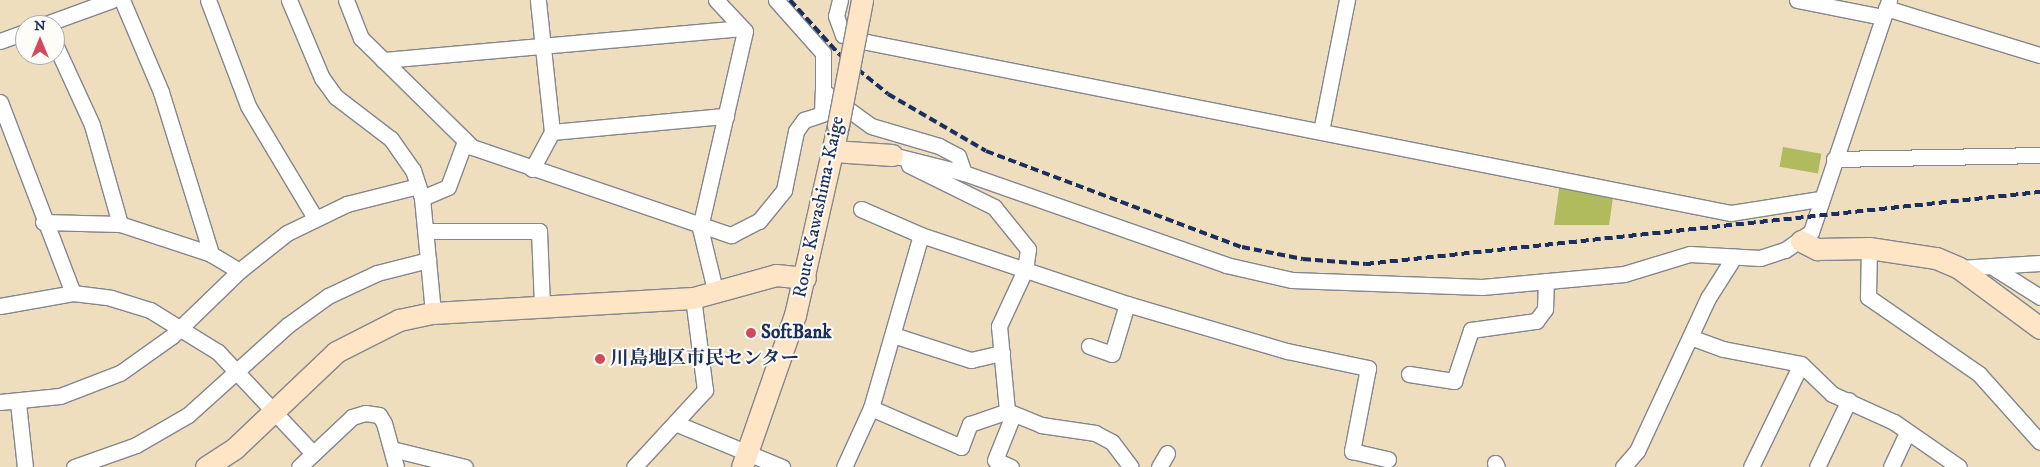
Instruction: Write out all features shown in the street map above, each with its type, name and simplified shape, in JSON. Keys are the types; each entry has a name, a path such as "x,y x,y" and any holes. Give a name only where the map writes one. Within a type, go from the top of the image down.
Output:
{"street":[{"path":"65,18 112,0"},
{"path":"122,0 161,92 211,254"},
{"path":"208,0 248,106 315,218"},
{"path":"289,0 322,78 336,97 392,139 420,192 426,231 433,313"},
{"path":"346,0 361,38 466,141 532,169 700,228 731,235 744,232 773,206 784,190 796,132 804,120 822,114 823,53 776,0"},
{"path":"532,169 552,132 538,0"},
{"path":"716,0 745,31 700,228 716,294"},
{"path":"840,0 836,16 843,35 1731,213 1819,199"},
{"name":"Route Kawashima-Kaige","path":"745,460 804,278 833,151 862,0"},
{"path":"1322,131 1347,0"},
{"path":"1797,0 1886,8 2040,55"},
{"path":"833,151 892,155 964,173 1253,273 1292,280 1414,287 1546,281 1624,274 1690,254 1760,258 1801,241 1811,232 1819,199 1886,8"},
{"path":"383,60 742,28"},
{"path":"0,41 15,36"},
{"path":"65,65 92,125 120,224"},
{"path":"823,91 871,126 939,146 958,156 964,173"},
{"path":"0,102 44,222 73,294"},
{"path":"552,132 726,116"},
{"path":"0,402 18,403 96,384 140,361 182,327 239,271 315,218 367,197 420,192 448,187 466,141"},
{"path":"892,155 994,207 1028,249 1025,270 1000,320 1002,353 1010,413 995,460 1010,467"},
{"path":"1834,159 2040,155"},
{"path":"861,208 921,235 1127,304 1287,351 1368,368 1352,451 1388,459"},
{"path":"44,222 120,224 211,254 239,271"},
{"path":"426,231 538,231 542,306"},
{"path":"844,467 871,408 921,235"},
{"path":"1801,241 1816,249 1869,248 1919,253 1959,268 2040,328"},
{"path":"1869,248 1868,297 1979,374 2040,442"},
{"path":"1623,467 1637,451 1690,337 1734,257"},
{"path":"74,467 156,435 202,406 288,325 328,296 377,273 428,260"},
{"path":"1959,268 2040,262"},
{"path":"1991,266 2040,297"},
{"path":"206,467 275,412 336,352 381,327 433,313 694,298 716,294 776,276 804,278"},
{"path":"1409,374 1454,381 1471,330 1536,321 1545,310 1546,281"},
{"path":"0,306 73,294 133,304 182,327 239,373 313,454"},
{"path":"634,467 705,390 694,298"},
{"path":"1088,346 1112,354 1127,304"},
{"path":"893,335 971,360 1002,353"},
{"path":"1690,337 1722,349 1801,364 1832,394 1849,400 1907,432 1959,467"},
{"path":"1752,467 1801,364"},
{"path":"1818,467 1849,400"},
{"path":"18,403 25,467"},
{"path":"871,408 961,447 970,424 1010,413 1041,425 1095,433 1112,442 1131,467"},
{"path":"299,467 352,416 365,413 379,415 392,449 396,467"},
{"path":"675,423 745,460 782,467"},
{"path":"1891,467 1907,432"},
{"path":"392,449 465,467"},
{"path":"1159,467 1167,453"}],"green space":[{"path":"1783,147 1821,154 1818,173 1780,167"},
{"path":"1560,182 1614,191 1609,225 1554,225"}],"railway":[{"path":"790,0 839,54 888,94 986,151 1242,247 1303,259 1366,264 2040,192"}],"place":[{"name":"SoftBank","path":"751,333"},
{"name":"川島地区市民センター","path":"600,359"}]}
